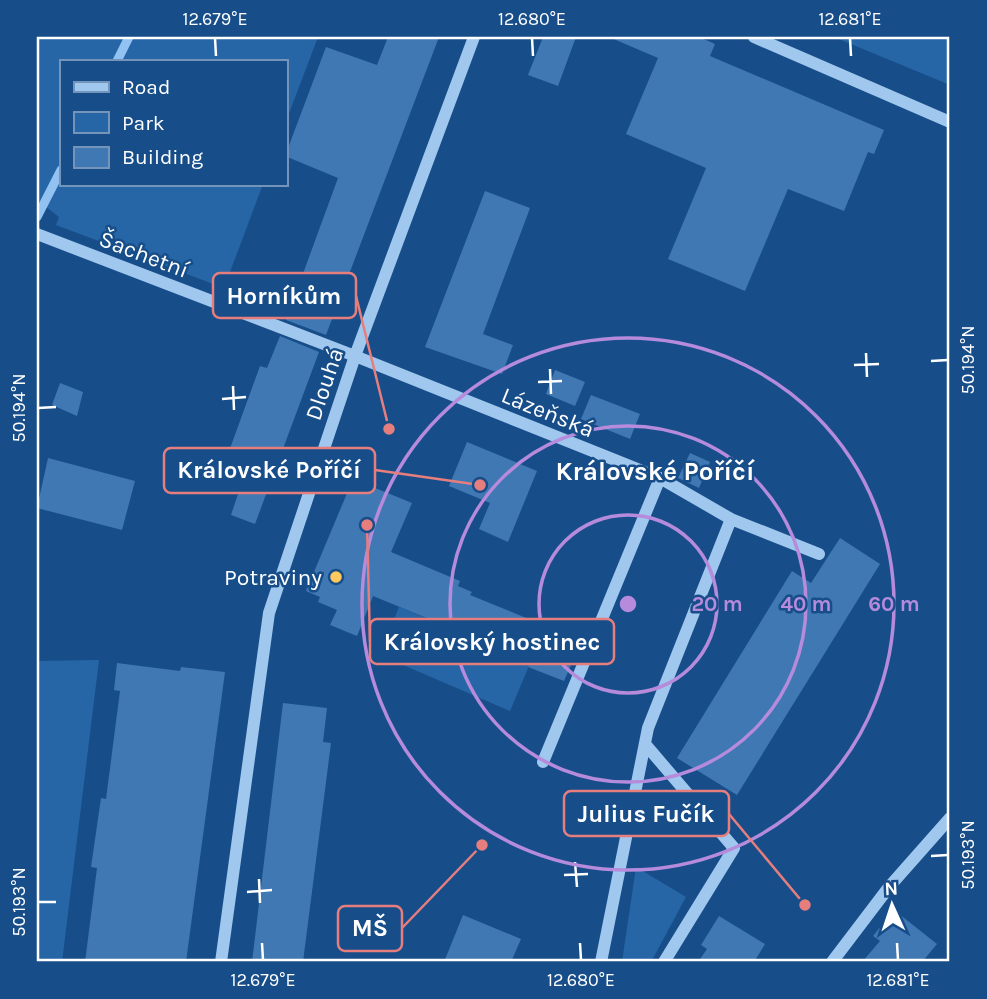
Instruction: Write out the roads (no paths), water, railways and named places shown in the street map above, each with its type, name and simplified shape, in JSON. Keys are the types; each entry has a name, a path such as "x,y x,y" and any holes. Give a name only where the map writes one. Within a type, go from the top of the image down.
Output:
{"street":[{"name":"Dlouhá","path":"221,962 269,613 355,356 474,37"},
{"path":"754,37 950,122"},
{"name":"Šachetní","path":"37,234 355,356"},
{"name":"Lázeňská","path":"355,356 660,478 731,519 819,554"},
{"path":"543,762 660,478"},
{"path":"601,962 648,728 731,519"},
{"path":"645,744 734,848 664,962"},
{"path":"832,962 889,887 950,818"}],"waterway":[{"path":"118,60 129,37"},
{"path":"37,217 60,172"}],"place":[{"name":"Horníkům","path":"389,429"},
{"name":"Královské Poříčí","path":"480,485"},
{"name":"Královský hostinec","path":"367,525"},
{"name":"Potraviny","path":"336,577"},
{"name":"MŠ","path":"482,845"},
{"name":"Julius Fučík","path":"805,905"}],"district":[{"name":"Královské Poříčí","path":"655,471"}]}
